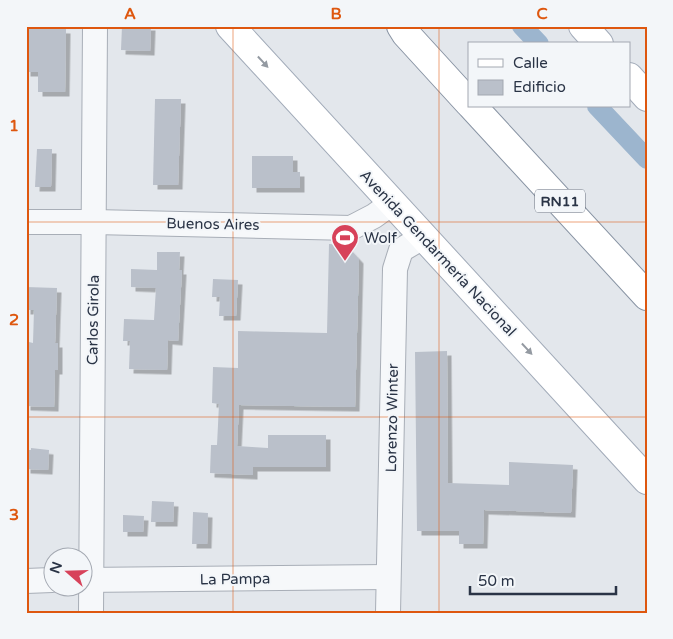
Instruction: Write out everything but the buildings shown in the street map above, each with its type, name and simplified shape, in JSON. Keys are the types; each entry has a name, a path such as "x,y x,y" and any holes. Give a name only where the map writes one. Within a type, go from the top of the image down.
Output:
{"main road":[{"name":"Avenida Gendarmería Nacional","path":"230,26 647,480"},
{"path":"583,26 597,42"},
{"path":"401,29 468,102"},
{"path":"630,78 647,97"},
{"name":"RN11","path":"474,108 647,296"}],"street":[{"name":"Carlos Girola","path":"88,546 94,222 95,26"},
{"name":"Buenos Aires","path":"26,222 351,228 374,216 392,203"},
{"name":"Lorenzo Winter","path":"388,613 395,269 401,250 423,237"},
{"name":"La Pampa","path":"92,580 388,577"},
{"path":"26,580 42,580"},
{"name":"Carlos Girola","path":"89,596 91,613"}],"waterway":[{"path":"522,26 537,42"},
{"path":"599,108 647,159"}],"place":[{"name":"Wolf","path":"345,262"}]}
